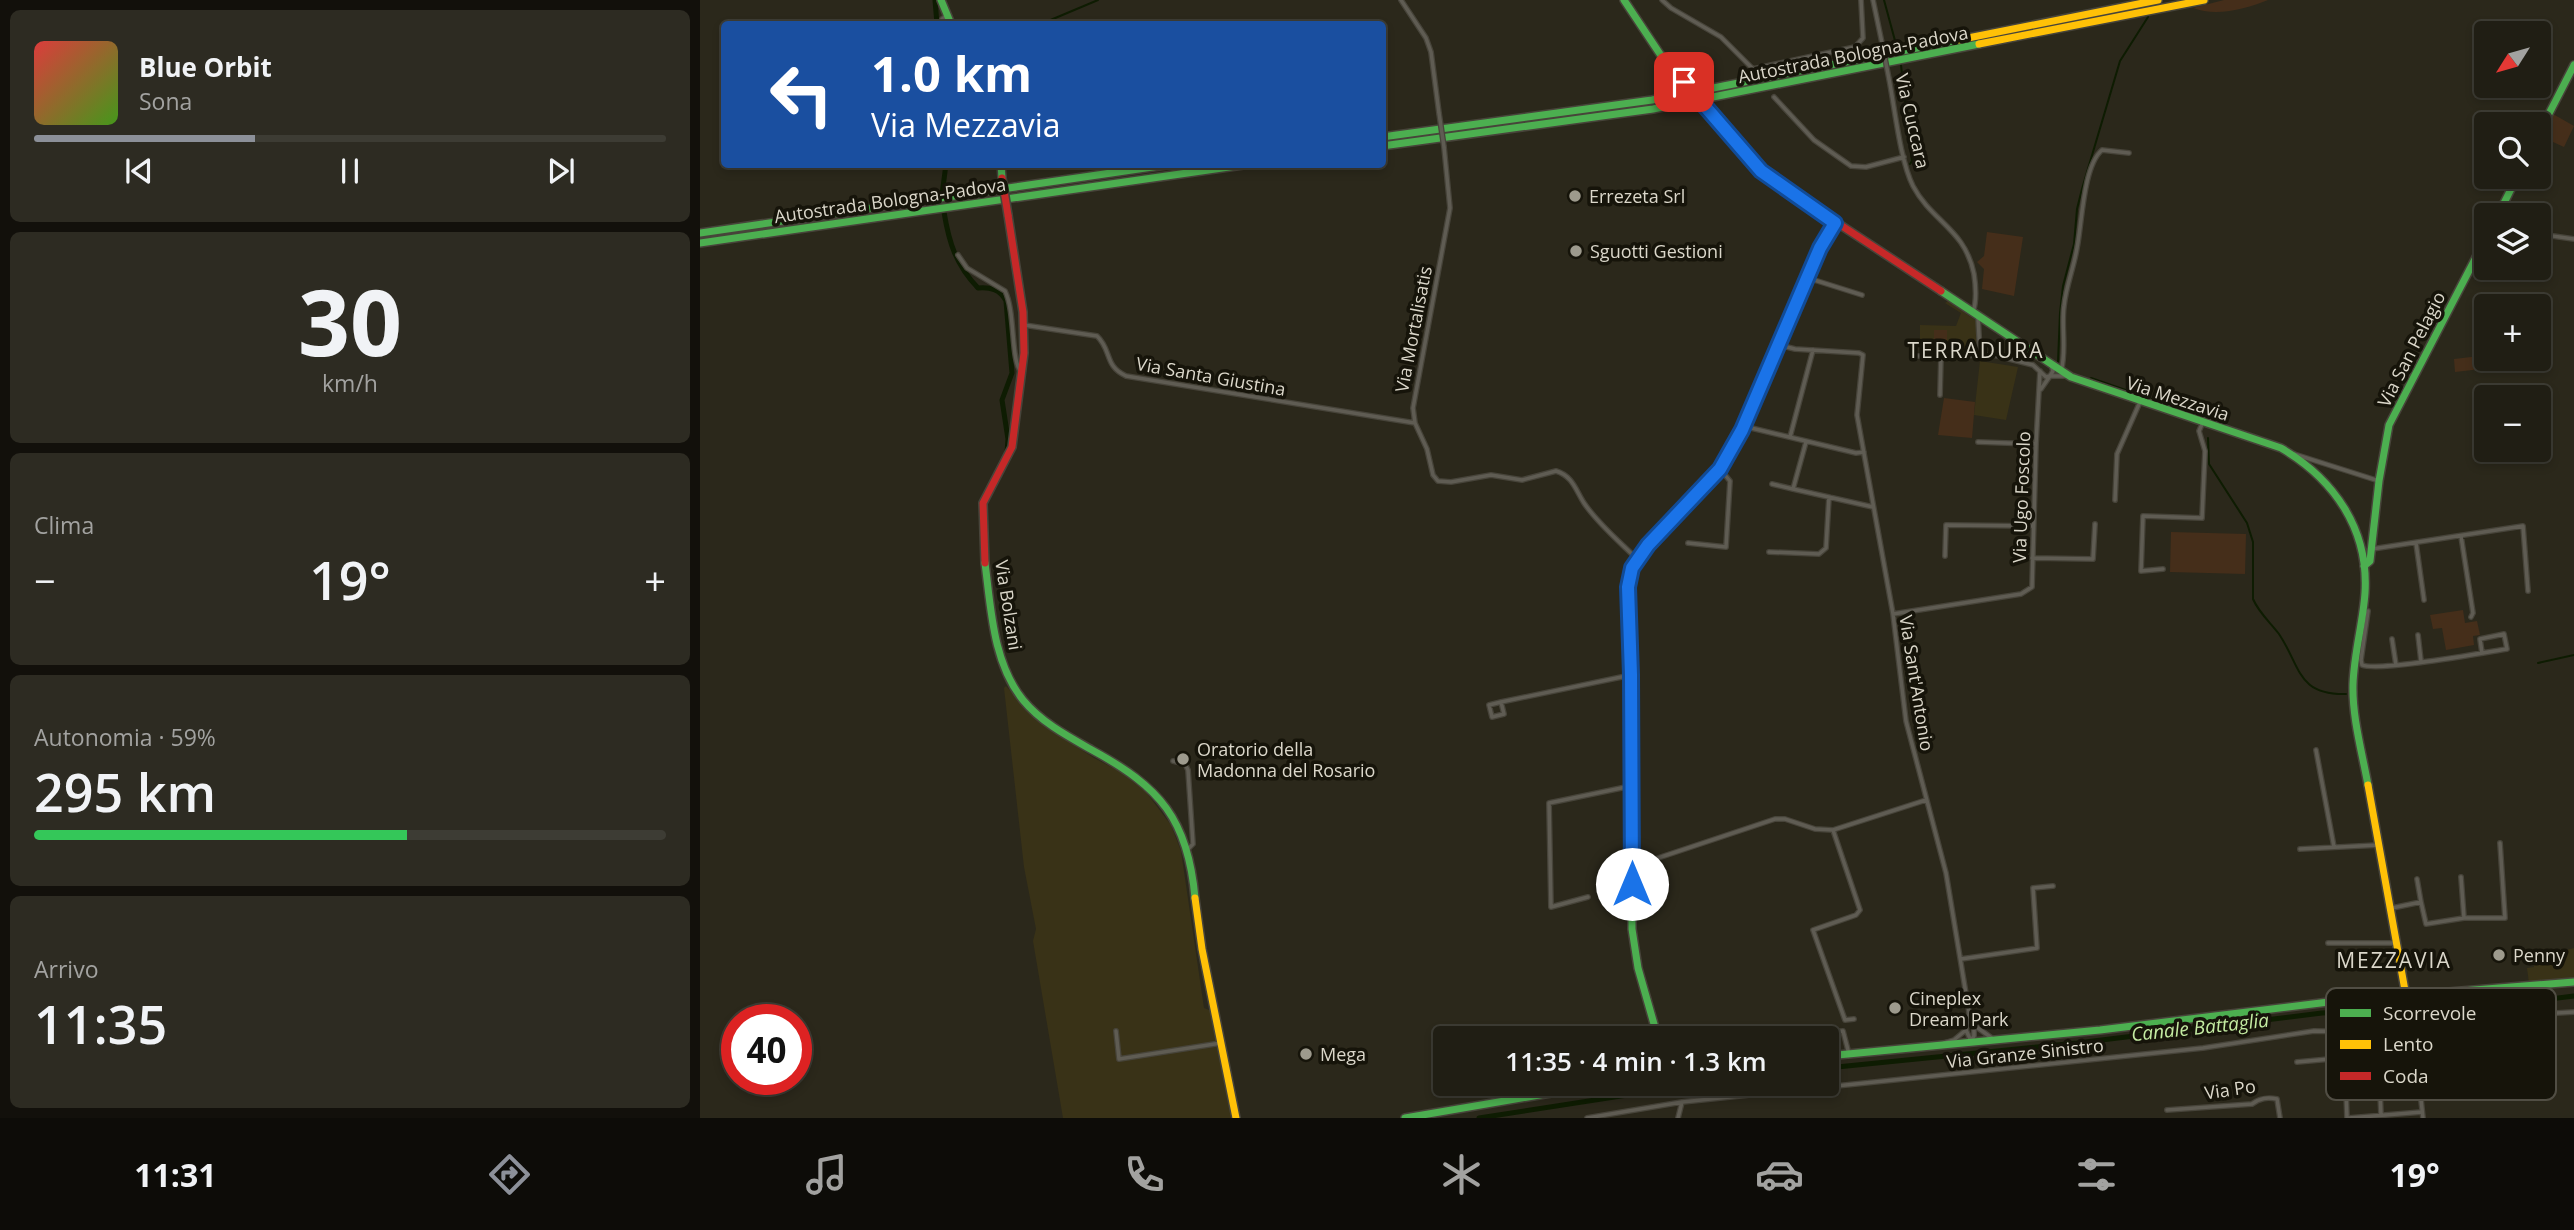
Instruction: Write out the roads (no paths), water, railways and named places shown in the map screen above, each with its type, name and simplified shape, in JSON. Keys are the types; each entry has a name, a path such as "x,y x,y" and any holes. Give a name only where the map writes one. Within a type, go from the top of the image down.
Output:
{"main road":[{"path":"941,0 950,21"},
{"name":"Via Mezzavia","path":"1623,0 1660,54 1761,171 1835,223 2071,377 2294,454 2317,472 2342,502 2358,535 2364,566 2363,628 2354,667 2353,701 2405,988"},
{"name":"Autostrada Bologna-Padova","path":"1386,136 1652,100 2158,0"},
{"name":"Autostrada Bologna-Padova","path":"1386,145 1653,109 2204,0"},
{"path":"2550,112 2574,65"},
{"name":"Via Bolzani","path":"1001,168 1024,325 1024,354 1012,449 987,494 981,515 996,639 1002,661 1018,694 1030,709 1050,727 1126,769 1155,794 1175,820 1188,849 1194,875 1200,950 1207,967 1237,1118"},
{"name":"Autostrada Bologna-Padova","path":"700,233 1146,168"},
{"name":"Autostrada Bologna-Padova","path":"700,244 1222,168"},
{"path":"1655,1026 1634,949 1628,587 1639,556 1720,469 1744,426 1820,248 1835,223"},
{"name":"Via San Pelagio","path":"2364,566 2370,561 2386,439 2396,411 2474,261"},
{"path":"2502,988 2574,982"},
{"path":"1839,1055 2100,1030 2326,1002"},
{"path":"1405,1118 1533,1096"}],"street":[{"name":"Via Mortalisatis","path":"1401,0 1422,31 1431,52 1450,208 1414,396 1415,423 1427,449 1433,475 1438,481 1451,482 1491,475 1522,480 1556,471 1562,473 1571,480 1591,513 1639,556"},
{"path":"1662,0 1721,37 1753,69 1855,47 1863,38 1861,0"},
{"name":"Via Cuccara","path":"1873,0 1904,157 1913,186 1966,249 1976,287 1980,354"},
{"path":"942,21 947,15"},
{"path":"1774,97 1814,140 1852,166 1866,167 1904,157"},
{"path":"2061,371 2064,306 2078,247 2080,214 2093,166 2102,150 2129,153"},
{"path":"2551,236 2574,239"},
{"name":"Via Bolzani","path":"958,255 967,268 1005,291 1013,315 1016,367 1021,373"},
{"path":"1808,278 1862,295"},
{"name":"Via Santa Giustina","path":"1024,325 1097,336 1102,341 1112,366 1126,376 1415,423"},
{"path":"1779,345 1813,350 1790,437"},
{"name":"Via Sant'Antonio","path":"1813,350 1863,355 1857,415 1893,614 1906,721 1946,873 1969,1012 1974,1026"},
{"path":"1917,356 1980,354 2037,366 2046,377 2071,377"},
{"path":"1940,395 1941,356"},
{"path":"2040,391 2053,371 2050,363"},
{"name":"Via Ugo Foscolo","path":"1893,614 2027,592 2032,587 2040,371"},
{"path":"2115,500 2118,454 2140,402"},
{"path":"2162,569 2141,571 2143,516 2202,518 2205,451 2199,432 2203,422"},
{"path":"1744,426 1856,453 1864,452"},
{"path":"1793,489 1806,442"},
{"path":"1978,442 2036,444"},
{"path":"2294,454 2379,481"},
{"path":"1688,543 1726,547 1730,486 1727,476 1720,469"},
{"path":"1772,484 1874,507"},
{"path":"1769,552 1819,554 1826,548 1829,498"},
{"path":"2032,558 2093,559 2095,524"},
{"path":"1945,556 1946,525 2033,526"},
{"path":"2372,549 2523,526 2528,591"},
{"path":"2461,536 2473,613 2470,617"},
{"path":"2416,543 2424,600"},
{"path":"2368,611 2363,628 2362,665 2367,667 2396,665 2421,661 2482,653 2507,649 2504,634 2480,639 2482,653"},
{"path":"2418,635 2421,661"},
{"path":"2392,639 2396,665"},
{"path":"1501,702 1504,714 1492,717 1489,705 1501,702 1631,675"},
{"path":"2316,750 2334,847"},
{"name":"Via Bolzani","path":"1173,761 1185,764 1188,770 1193,844 1188,849"},
{"path":"1588,897 1551,907 1549,803 1631,786"},
{"path":"1632,861 1646,862 1775,819 1785,819 1815,829 1833,830 1926,800"},
{"path":"1833,830 1860,910 1856,915 1813,930 1845,1020 1854,1019"},
{"path":"2417,879 2426,924 2464,918 2505,918 2500,843"},
{"path":"2300,849 2379,845"},
{"path":"2461,877 2464,918"},
{"path":"1961,958 2036,948 2033,888 2053,886"},
{"path":"2392,908 2421,902"},
{"path":"2328,943 2398,943"},
{"name":"Via Sant'Antonio","path":"1966,1030 1969,1012"},
{"name":"Via Granze Sinistro","path":"2556,1013 2574,1012"},
{"path":"1974,1026 1993,1039"},
{"path":"1971,1041 1974,1026"},
{"path":"1940,1045 1954,1040 1966,1030 1971,1041"},
{"path":"1115,1031 1119,1059 1221,1043"},
{"path":"1839,1031 1843,1031 1849,1054"},
{"name":"Via Granze Sinistro","path":"1587,1118 1682,1102 2213,1047 2326,1031"},
{"path":"2297,1062 2326,1059"},
{"name":"Via Po","path":"2167,1110 2252,1104 2260,1098 2272,1098 2277,1100 2280,1118"},
{"path":"2347,1100 2348,1118 2423,1115"},
{"path":"2381,1100 2381,1115"},
{"path":"1678,1118 1682,1102"}],"waterway":[{"path":"935,0 937,21"},
{"path":"1048,21 1098,0"},
{"path":"1884,0 1897,48"},
{"path":"2058,362 2063,286 2074,244 2082,189 2120,61 2148,17"},
{"path":"1901,65 1912,161 1910,164"},
{"path":"942,195 945,168"},
{"path":"944,212 951,244 964,271 978,288 994,290 1006,301 1012,373 1002,400 1008,439 1007,453"},
{"path":"2091,378 2209,419"},
{"path":"2208,438 2209,464 2247,523 2253,542 2255,604 2279,634 2302,677 2309,684 2318,690 2346,694"},
{"path":"2538,663 2574,655"},
{"name":"Canale Battaglia","path":"2556,998 2574,996"},
{"name":"Canale Battaglia","path":"1839,1067 2077,1043 2326,1013"},
{"name":"Canale Battaglia","path":"1479,1118 1621,1096"}],"place":[{"name":"Errezeta Srl","path":"1575,196"},
{"name":"Sguotti Gestioni","path":"1576,251"},
{"name":"Oratorio della Madonna del Rosario","path":"1183,759"},
{"name":"Penny","path":"2499,955"},
{"name":"Cineplex Dream Park","path":"1895,1008"},
{"name":"Mega","path":"1306,1054"}],"district":[{"name":"TERRADURA","path":"1976,350"},
{"name":"MEZZAVIA","path":"2394,960"}]}
